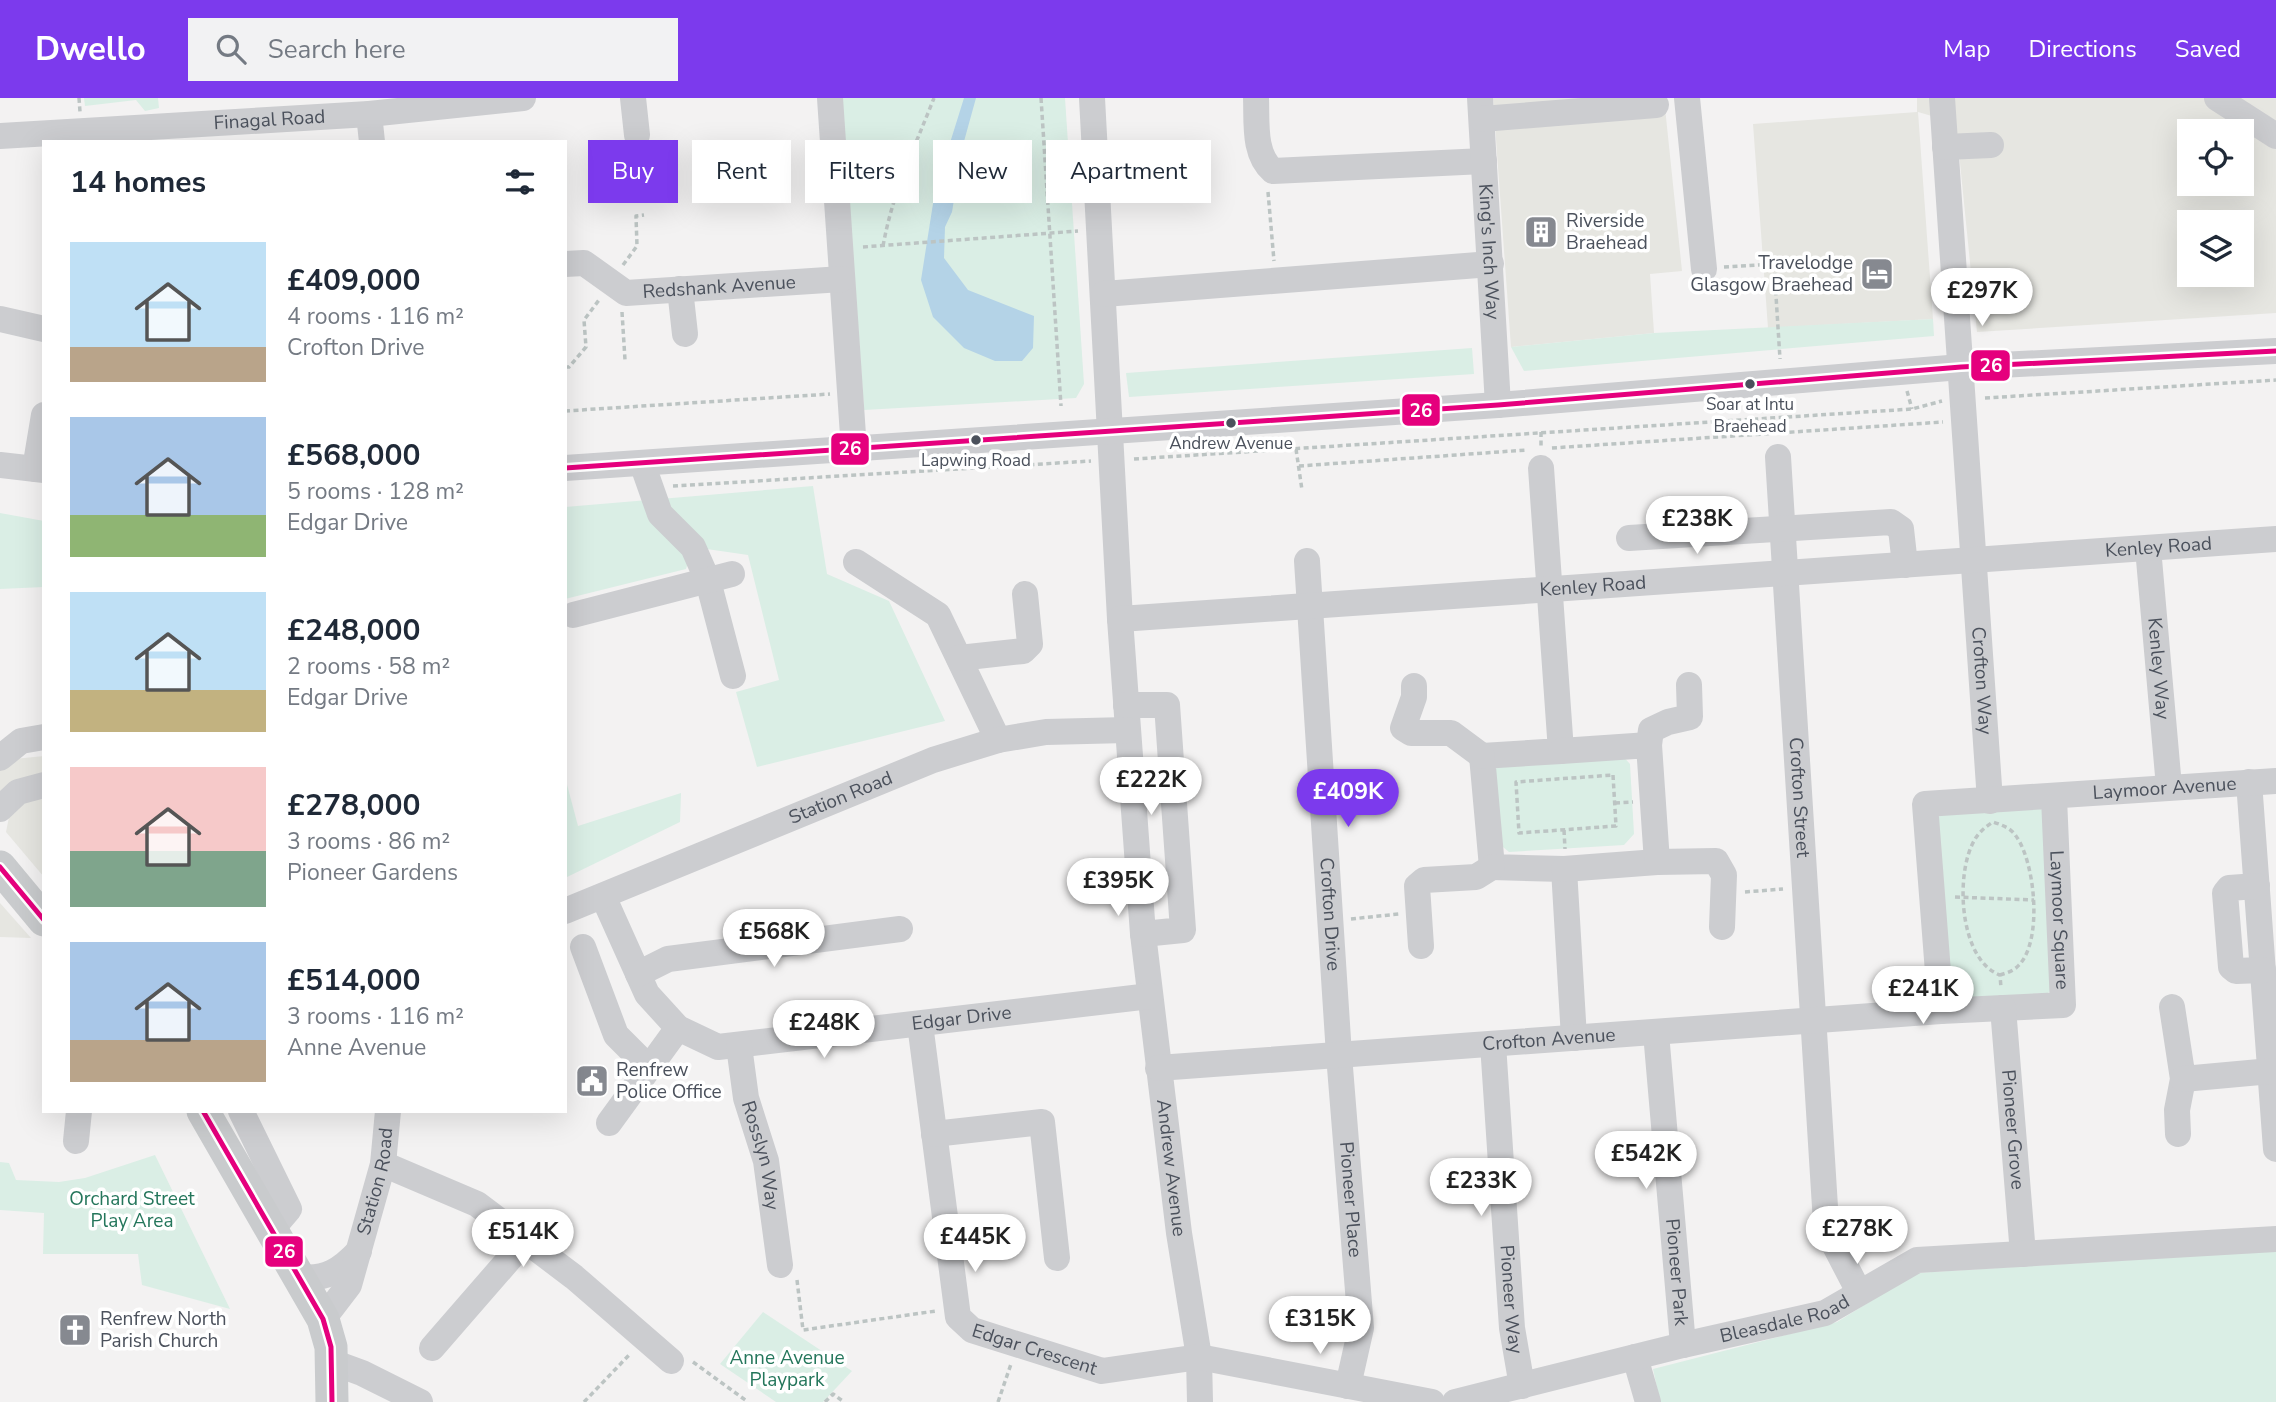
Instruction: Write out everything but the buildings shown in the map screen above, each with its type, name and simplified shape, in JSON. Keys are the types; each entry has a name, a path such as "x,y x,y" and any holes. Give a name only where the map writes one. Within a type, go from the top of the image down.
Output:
{"main road":[{"path":"0,867 42,918"},
{"path":"207,1113 239,1131 272,1229 323,1319 332,1362 332,1402"}],"street":[{"name":"Finagal Road","path":"0,136 244,132 294,108 369,114 433,103 523,98"},
{"path":"633,98 636,135"},
{"path":"830,98 854,450"},
{"name":"Andrew Avenue","path":"1092,98 1120,619 1143,934 1158,1068 1199,1357 1200,1402"},
{"path":"1256,98 1259,148 1264,164 1273,170 1484,161"},
{"path":"1687,98 1704,269"},
{"name":"Crofton Way","path":"1942,98 1990,801"},
{"path":"2217,98 2276,136"},
{"path":"1481,108 1656,105"},
{"name":"King's Inch Way","path":"1481,108 1498,405"},
{"path":"369,114 372,140"},
{"path":"1945,147 1991,145"},
{"name":"Redshank Avenue","path":"567,264 584,263 626,293 842,279"},
{"path":"1104,294 1491,264"},
{"path":"680,289 685,334"},
{"path":"0,319 42,329"},
{"path":"567,468 646,475 854,450 1111,430 1498,405 1961,368 2276,351"},
{"path":"0,465 39,470 42,437"},
{"name":"Crofton Street","path":"1778,457 1826,1223 1859,1292"},
{"path":"1541,468 1560,751"},
{"path":"646,475 660,514 720,577 733,676"},
{"path":"1629,538 1891,522 1901,529 1905,565"},
{"name":"Kenley Road","path":"1120,619 2276,540"},
{"name":"Kenley Way","path":"2148,548 2169,787"},
{"name":"Crofton Drive","path":"1307,561 1339,1055"},
{"path":"856,562 938,615 998,740"},
{"path":"573,615 720,577"},
{"path":"959,658 1023,651 1030,644 1025,594"},
{"path":"1657,862 1649,745 1651,730 1668,722 1690,717 1689,685"},
{"path":"1414,686 1414,697 1403,729 1410,733 1451,733 1482,756 1649,745"},
{"path":"1126,717 1167,705 1183,930 1143,934"},
{"name":"Station Road","path":"567,910 933,760 998,740 1126,717"},
{"path":"0,758 21,741 42,737"},
{"path":"1482,756 1492,867"},
{"name":"Laymoor Avenue","path":"2054,798 2169,787 2276,781"},
{"path":"2249,782 2276,1149"},
{"path":"0,809 18,792 42,786"},
{"path":"1941,1011 1925,804 2054,798"},
{"name":"Laymoor Square","path":"1941,1011 2063,1005 2047,900 2054,798"},
{"path":"1421,946 1417,886 1424,880 1476,877 1492,867 1564,869 1657,862 1716,861 1724,875 1721,927"},
{"path":"1564,869 1574,1038"},
{"name":"Edgar Drive","path":"603,896 647,994 678,1028 718,1047 1150,996"},
{"path":"638,974 668,958 900,929"},
{"path":"583,947 616,1035 649,1068"},
{"path":"2172,1007 2183,1079 2177,1110 2178,1134"},
{"name":"Pioneer Grove","path":"2003,1008 2023,1254"},
{"name":"Crofton Avenue","path":"1158,1068 1941,1011"},
{"name":"Edgar Crescent","path":"920,1024 958,1317 972,1330 1101,1371 1199,1357"},
{"path":"609,1124 678,1028"},
{"name":"Pioneer Park","path":"1656,1033 1683,1345"},
{"name":"Pioneer Way","path":"1493,1044 1512,1328 1522,1386"},
{"name":"Rosslyn Way","path":"739,1046 746,1098 766,1161 780,1265"},
{"name":"Pioneer Place","path":"1339,1055 1361,1328 1348,1386"},
{"path":"2183,1079 2271,1071"},
{"path":"76,1142 79,1113"},
{"name":"Station Road","path":"323,1319 349,1285 383,1164 388,1113"},
{"path":"934,1134 1042,1122 1057,1258"},
{"path":"383,1164 477,1204 574,1277 670,1362"},
{"name":"Bleasdale Road","path":"1455,1402 1825,1313 1917,1260 2276,1239"},
{"path":"432,1348 526,1241"},
{"name":"Station Road","path":"300,1277 319,1279 344,1267 359,1251"},
{"path":"1199,1357 1432,1402"},
{"path":"1635,1357 1648,1402"},
{"path":"332,1362 362,1373 420,1402"}],"path":[{"path":"883,246 890,210 905,164 934,98"},
{"path":"1041,98 1061,406"},
{"path":"1273,170 1267,178 1275,281"},
{"path":"840,249 1050,233"},
{"path":"1704,269 1774,264 1780,359"},
{"path":"622,310 625,360"},
{"path":"1299,466 1964,410 2276,380"},
{"path":"567,411 850,392"},
{"path":"646,475 1112,460 1912,409 1935,402 1964,410"},
{"path":"1296,449 1303,490"},
{"path":"1613,775 1616,826 1519,833 1516,782 1613,775"},
{"path":"2000,975 1982,965 1971,947 1964,897 1970,848 1980,833 1993,822 2011,830 2017,836 2029,870 2047,900"},
{"path":"1723,894 1806,887"},
{"path":"1932,897 2047,900"},
{"path":"2000,975 2019,965 2025,956 2047,900"},
{"path":"1330,920 1419,913"},
{"path":"2000,975 2003,1008"},
{"path":"780,1265 795,1265 803,1330 957,1308"},
{"path":"584,1402 644,1339"},
{"path":"998,1402 1017,1344"},
{"path":"670,1362 686,1357 748,1402"},
{"path":"825,1402 833,1394 844,1402"}],"shaded area":[{"path":"1493,98 1664,98 1682,271 1650,274 1654,333 1511,347"},
{"path":"1917,98 2276,98 2276,313 1977,332 1956,123 1918,112 1933,319 1768,328 1753,124 1917,112"},
{"path":"42,756 42,875 6,832 9,817 0,807 0,770 14,759"},
{"path":"0,903 31,938 0,937"}],"green space":[{"path":"84,98 158,98 159,108 145,111 136,100 85,106"},
{"path":"842,98 1065,98 1068,140 1046,140 1046,203 1072,203 1084,384 1076,398 864,410 849,203 919,203 919,140 845,140"},
{"path":"1933,319 1934,336 1524,371 1511,347 1654,333"},
{"path":"1472,348 1474,374 1129,397 1126,373"},
{"path":"813,486 827,574 889,601 945,721 757,767 736,692 779,680 748,555 693,547 686,569 567,599 567,507"},
{"path":"0,513 42,521 42,587 0,589"},
{"path":"1620,753 1630,764 1634,834 1624,845 1509,852 1497,842 1493,772 1504,760"},
{"path":"567,785 578,826 681,793 680,822 567,877"},
{"path":"2039,807 2044,812 2055,987 2048,993 1957,999 1953,997 1936,823 1940,813"},
{"name":"Orchard Street Play Area","path":"155,1155 230,1309 142,1285 138,1254 43,1254 44,1213 0,1210 0,1162 9,1163 16,1180 59,1182 85,1178"},
{"path":"2276,1251 2276,1402 1660,1402 1653,1369 1837,1322 1916,1273"},
{"name":"Anne Avenue Playpark","path":"763,1312 852,1371 823,1402 776,1402 720,1364"}],"water":[{"path":"964,98 976,98 964,140 951,140"},
{"path":"933,203 953,203 945,227 944,258 968,290 1034,316 1033,348 1022,361 995,361 964,348 933,317 921,280"}],"transit line":[{"name":"26","path":"567,468 1498,405 1961,367 2276,351"},
{"name":"26","path":"0,867 42,918"},
{"name":"26","path":"204,1113 323,1319 331,1347 332,1402"}],"place":[{"name":"Riverside Braehead","path":"1541,232"},
{"name":"Travelodge Glasgow Braehead","path":"1877,274"},
{"name":"Soar at Intu Braehead","path":"1750,384"},
{"name":"Andrew Avenue","path":"1231,423"},
{"name":"Lapwing Road","path":"976,440"},
{"name":"Renfrew Police Office","path":"592,1081"},
{"name":"Renfrew North Parish Church","path":"75,1330"}]}
